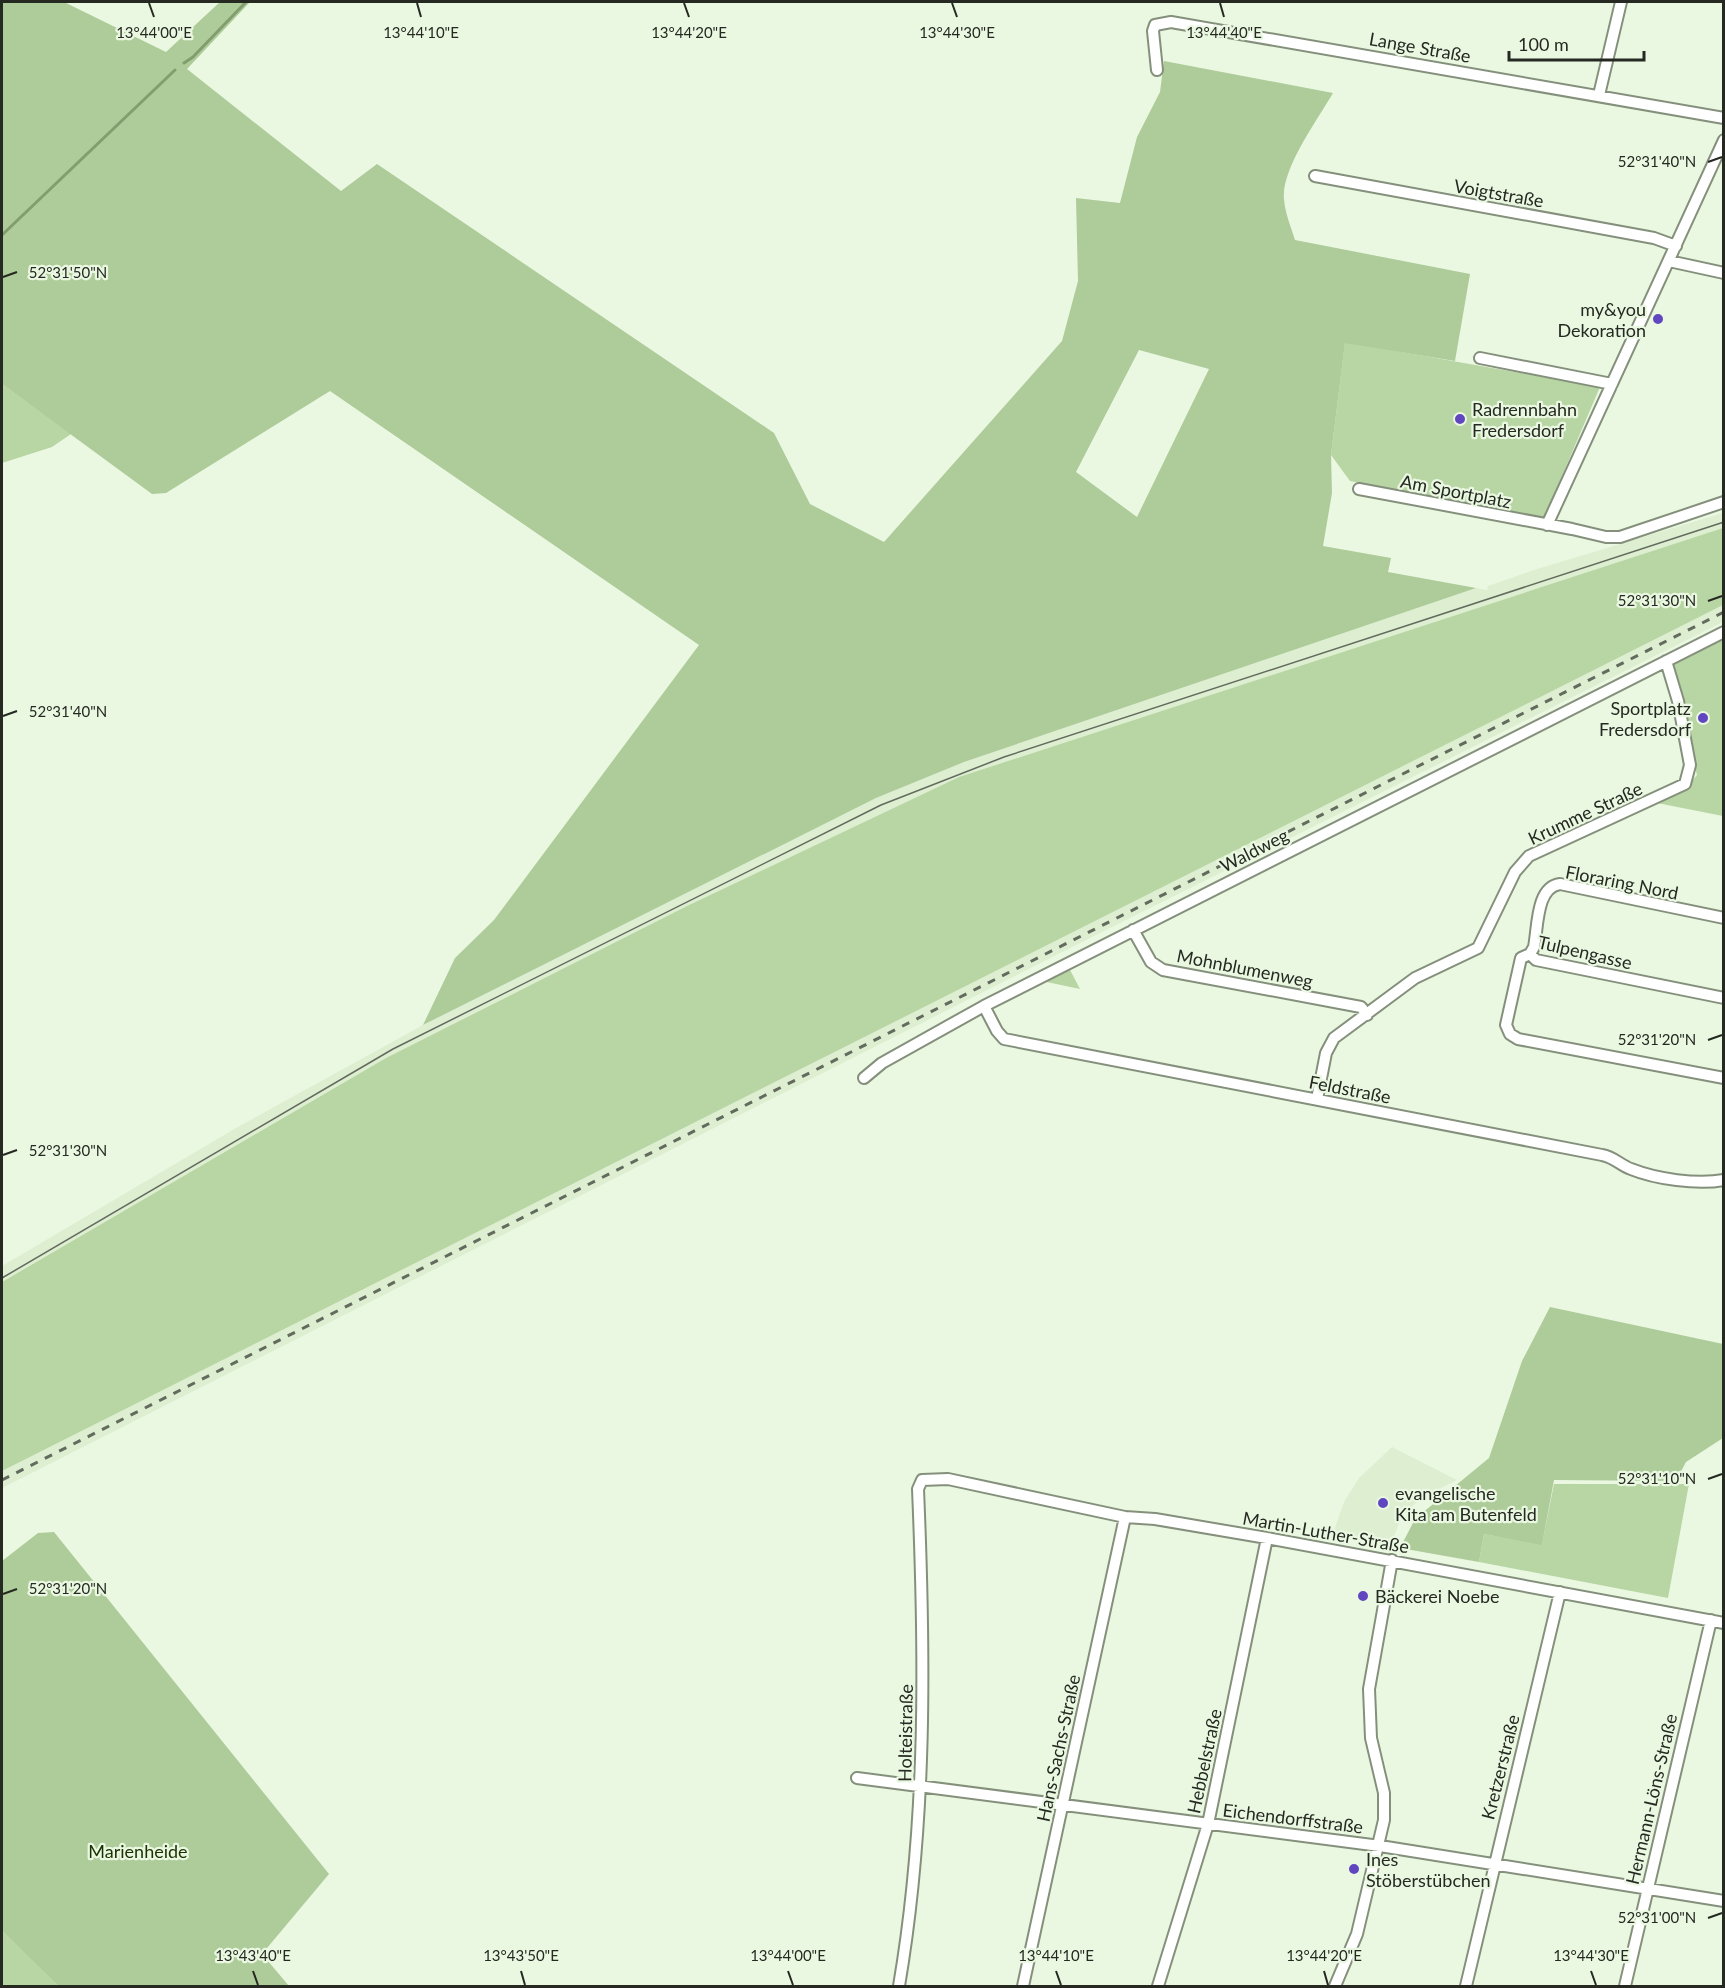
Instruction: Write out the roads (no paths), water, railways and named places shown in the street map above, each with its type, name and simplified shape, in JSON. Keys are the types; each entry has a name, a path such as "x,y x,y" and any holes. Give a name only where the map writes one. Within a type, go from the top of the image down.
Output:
{"street":[{"path":"1599,95 1621,2"},
{"name":"Lange Straße","path":"1157,70 1153,31 1155,25 1171,22 1724,118"},
{"path":"1547,525 1724,140"},
{"name":"Voigtstraße","path":"1315,176 1654,238 1676,246"},
{"path":"1669,261 1724,273"},
{"path":"1479,358 1612,384"},
{"name":"Am Sportplatz","path":"1359,489 1606,537 1620,537 1724,502"},
{"name":"Waldweg","path":"864,1078 882,1064 984,1006 1724,632"},
{"name":"Krumme Straße","path":"1317,1099 1329,1046 1342,1030 1415,978 1478,948 1515,872 1529,856 1685,784 1690,765 1678,701 1666,661"},
{"name":"Floraring Nord","path":"1525,956 1534,947 1544,893 1551,885 1560,884 1724,918"},
{"name":"Mohnblumenweg","path":"1133,930 1151,962 1163,970 1361,1007 1367,1014"},
{"path":"1525,956 1506,1025 1510,1034 1518,1039 1724,1078"},
{"name":"Tulpengasse","path":"1525,956 1724,998"},
{"name":"Feldstraße","path":"984,1006 996,1031 1004,1039 1612,1157 1627,1168 1644,1173 1706,1184 1724,1180"},
{"name":"Martin-Luther-Straße","path":"922,1480 948,1479 1125,1517 1155,1519 1392,1560 1724,1623"},
{"name":"Holteistraße","path":"898,1986 912,1894 921,1787 922,1608 918,1489 922,1480"},
{"name":"Hans-Sachs-Straße","path":"1023,1986 1125,1517"},
{"name":"Hebbelstraße","path":"1158,1986 1208,1824 1267,1538"},
{"path":"1335,1986 1357,1934 1380,1846 1385,1805 1371,1738 1369,1689 1392,1560"},
{"name":"Kretzerstraße","path":"1466,1986 1560,1592"},
{"name":"Hermann-Löns-Straße","path":"1625,1986 1711,1620"},
{"name":"Eichendorffstraße","path":"856,1778 1380,1846 1724,1901"}],"waterway":[{"path":"184,63 193,57 246,2"},
{"path":"2,235 175,70"}],"tram line":[{"path":"2,1278 393,1049 881,805 1004,757 1724,522"}],"railway":[{"path":"2,1480 1724,612"}],"place":[{"name":"my&you Dekoration","path":"1658,319"},
{"name":"Radrennbahn Fredersdorf","path":"1460,419"},
{"name":"Sportplatz Fredersdorf","path":"1703,718"},
{"name":"evangelische Kita am Butenfeld","path":"1383,1503"},
{"name":"Bäckerei Noebe","path":"1363,1596"},
{"name":"Ines Stöberstübchen","path":"1354,1869"}],"park label":[{"name":"Marienheide","path":"138,1851"}]}
